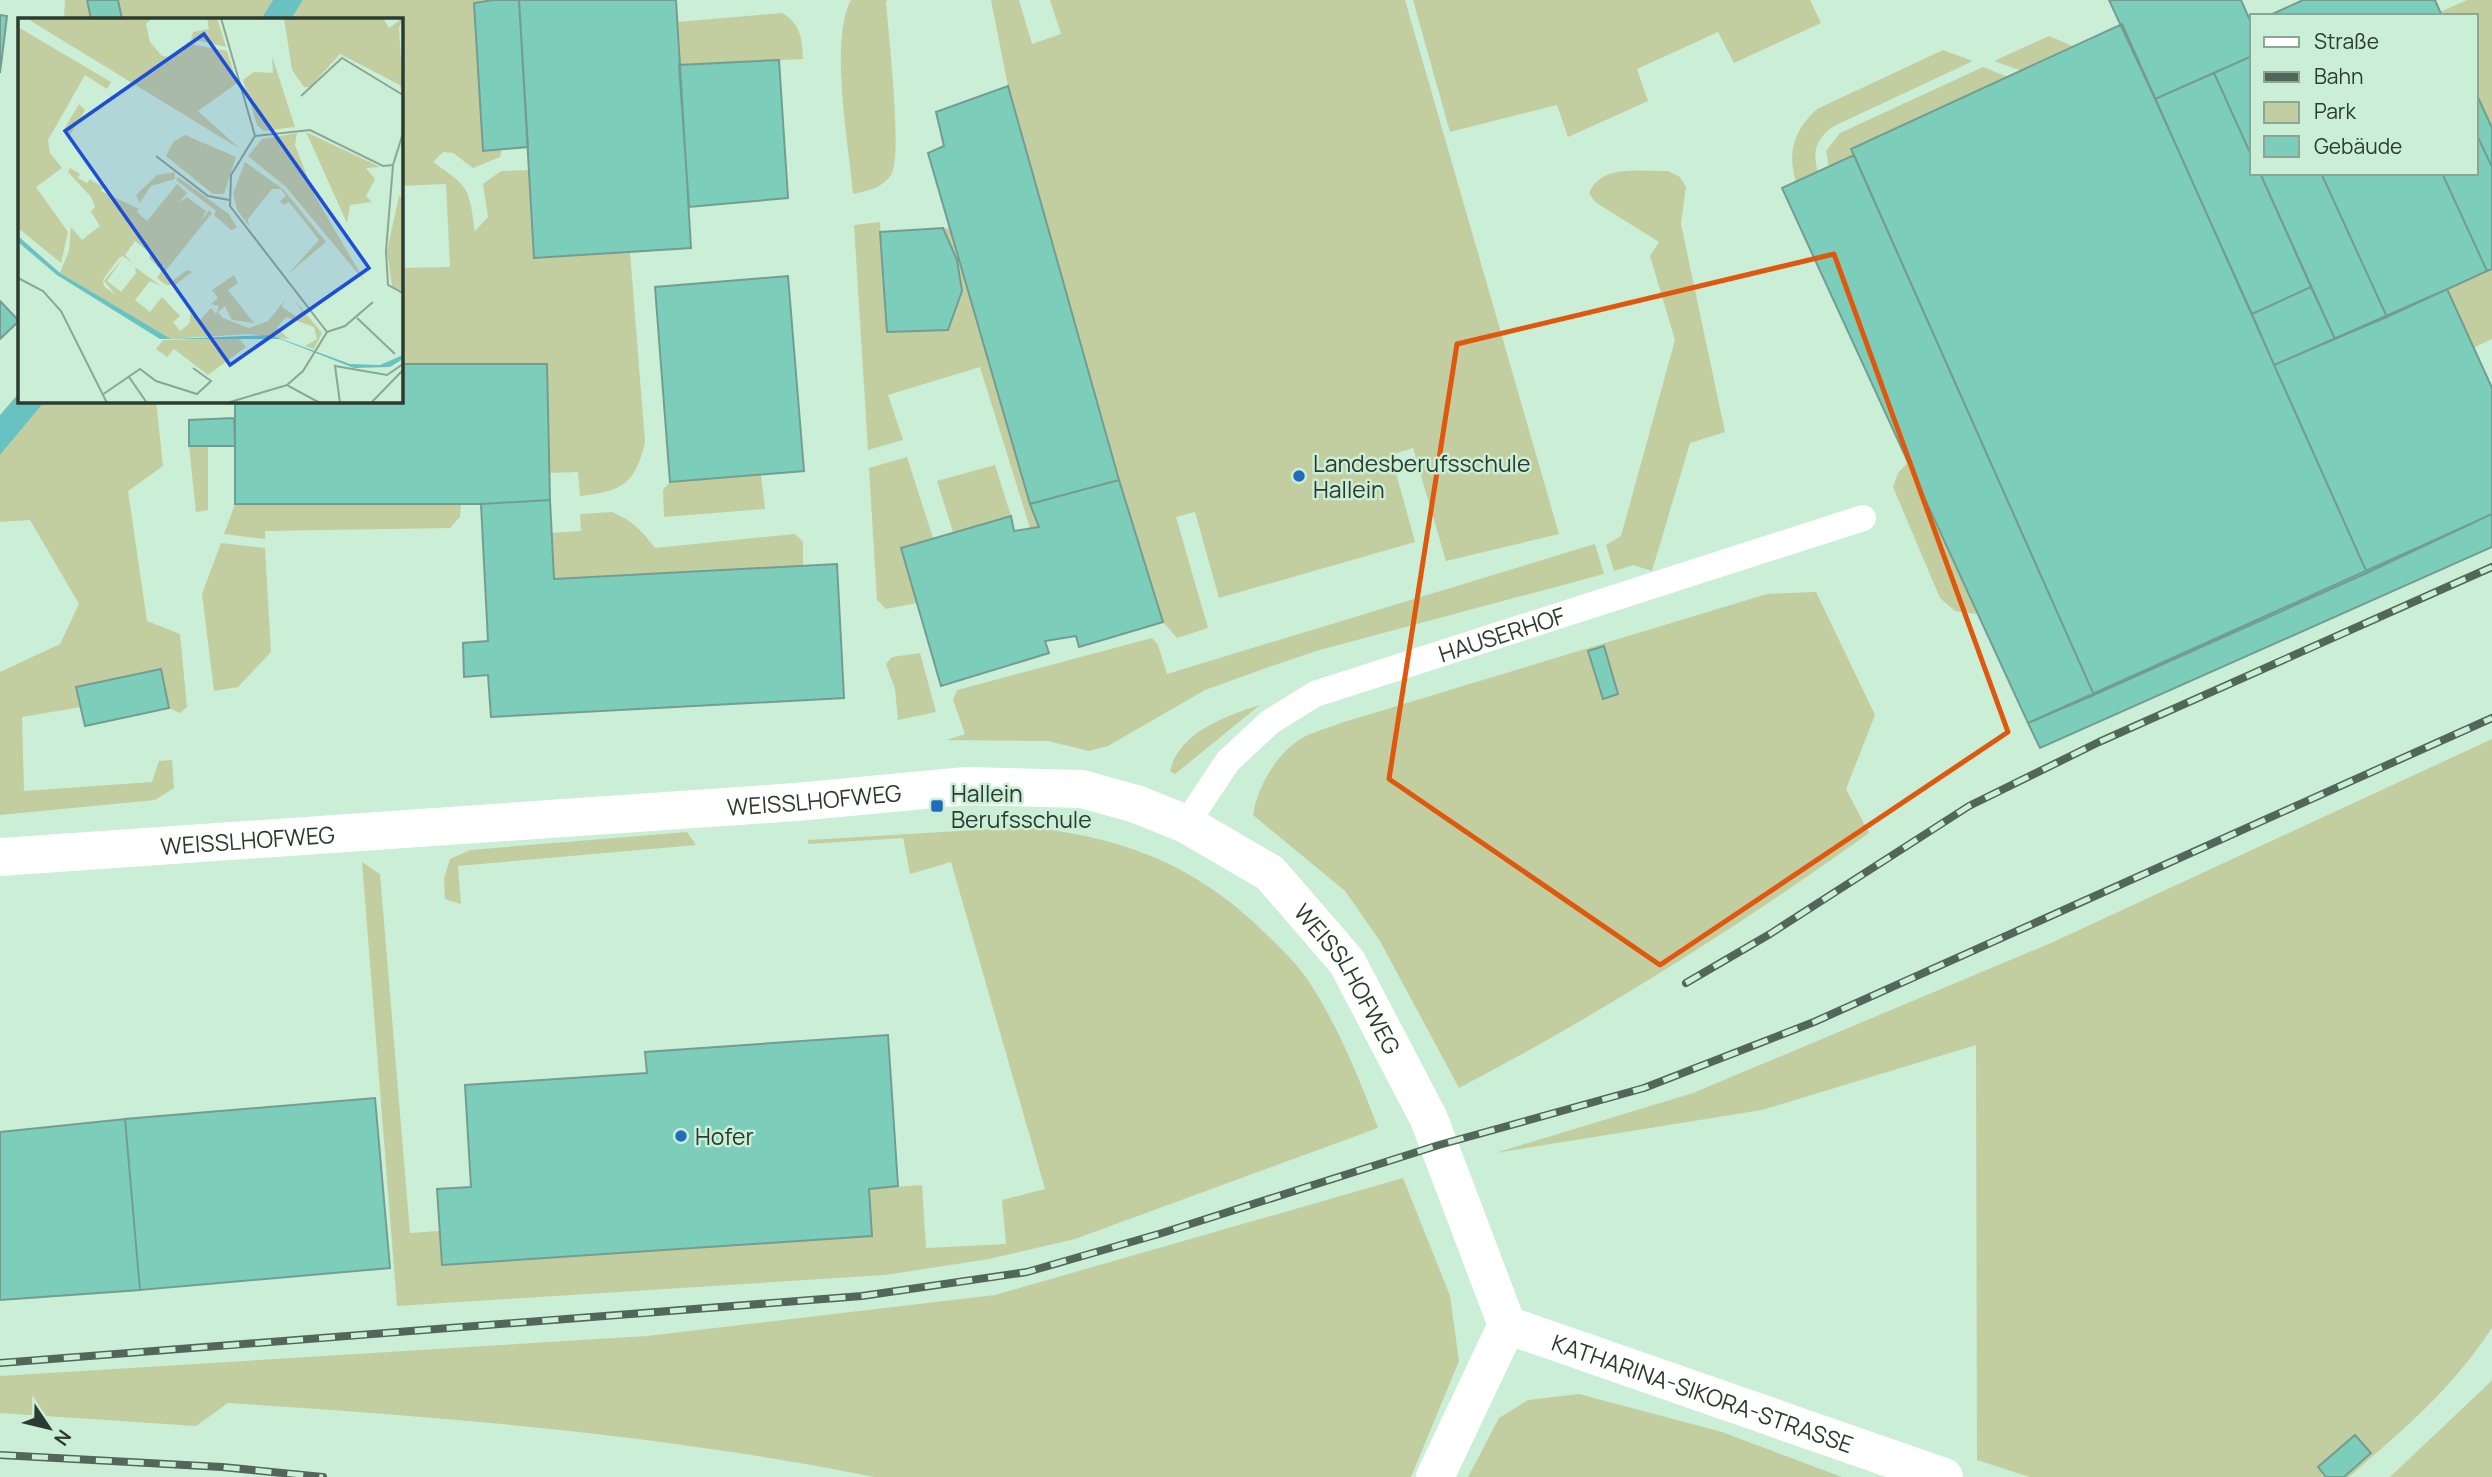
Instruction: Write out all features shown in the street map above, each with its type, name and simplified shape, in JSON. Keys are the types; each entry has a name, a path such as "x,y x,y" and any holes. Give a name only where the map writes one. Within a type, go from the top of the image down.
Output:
{"street":[{"name":"WEISSLHOFWEG","path":"0,857 796,802 966,786 1082,789 1136,803 1186,824 1270,873 1347,962 1430,1119 1507,1325"},
{"path":"1434,1477 1507,1325"},
{"name":"KATHARINA-SIKORA-STRASSE","path":"1507,1325 1944,1477"}],"lane":[{"name":"HAUSERHOF","path":"1186,824 1228,761 1270,722 1315,694 1863,518"}],"highlighted area":[{"path":"1834,254 2008,732 1660,965 1389,779 1457,344"}],"green space":[{"path":"65,0 273,0 262,18 64,18"},
{"path":"303,0 494,0 474,3 483,150 502,149 500,157 473,168 453,153 443,152 433,162 465,189 469,196 475,231 488,217 483,184 501,171 529,170 535,258 630,252 645,442 637,468 624,483 606,492 580,496 578,472 549,473 547,364 402,364 402,268 450,267 446,184 402,186 402,18 292,18"},
{"path":"851,0 889,0 886,1 896,144 891,175 874,188 853,194 841,66 841,40"},
{"path":"991,0 1019,0 1032,44 1061,34 1050,0 1405,0 1559,534 1446,561 1413,448 1391,455 1415,542 1219,598 1195,512 1176,517 1208,628 1177,638 1163,622 1119,480 1008,86"},
{"path":"1413,0 1810,0 1821,23 1734,63 1718,32 1637,69 1648,101 1568,137 1557,105 1450,132"},
{"path":"2467,0 2492,0 2492,128 2478,97 2478,14 2440,12"},
{"path":"782,13 797,27 803,59 679,65 677,22"},
{"path":"2049,36 2075,47 2022,71 1994,61"},
{"path":"1943,50 1973,61 1832,127 1817,146 1815,158 1818,172 1796,182 1792,161 1794,142 1803,125 1817,109"},
{"path":"1983,67 2008,77 1829,167 1826,151 1840,133"},
{"path":"1635,170 1668,171 1680,177 1686,187 1681,224 1725,432 1690,443 1652,571 1633,565 1614,571 1606,545 1621,536 1675,340 1650,256 1659,242 1595,202 1589,193 1595,183 1613,173"},
{"path":"880,222 887,332 949,329 960,288 955,257 943,228 950,229 1039,527 1030,528 980,367 888,395 903,440 868,450 854,225"},
{"path":"2492,269 2492,339 2473,348 2447,289"},
{"path":"44,402 156,402 163,466 128,491 147,621 180,634 187,707 180,713 169,708 161,669 77,687 81,707 22,717 24,791 152,782 159,761 172,760 174,788 155,800 0,815 0,672 60,644 79,604 30,520 0,522 0,455"},
{"path":"189,446 208,446 208,510 196,512"},
{"path":"907,457 933,538 901,548 917,603 886,609 877,600 869,468"},
{"path":"1908,462 1977,614 1955,611 1940,598 1893,487 1898,473"},
{"path":"995,465 1011,516 953,532 937,481"},
{"path":"761,475 765,509 664,517 663,490 670,482"},
{"path":"461,503 460,517 450,528 265,531 265,539 224,534 235,504"},
{"path":"612,512 636,527 655,548 795,534 803,542 803,566 554,579 551,533 581,531 580,514"},
{"path":"221,543 265,548 271,652 238,687 214,691 202,594"},
{"path":"1595,544 1604,574 1316,651 1269,667 1205,690 1108,746 1089,751 1048,741 947,740 965,734 953,700 957,690 1152,638 1158,645 1167,674"},
{"path":"1816,592 1875,715 1846,789 1869,833 1668,968 1565,1030 1459,1088 1380,941 1345,891 1253,815 1264,782 1284,752 1302,738 1344,722 1767,594"},
{"path":"920,653 936,712 898,720 895,689 886,664 892,657"},
{"path":"1260,705 1175,774 1170,771 1175,757 1193,736 1219,720"},
{"path":"2492,739 2492,1328 2443,1390 2349,1477 2030,1477 1977,1460 1976,1045 1762,1110 1495,1153 1693,1093 2051,943"},
{"path":"1027,827 1096,838 1128,847 1187,873 1242,912 1286,954 1309,981 1341,1039 1378,1128 1075,1239 989,1259 885,1275 397,1306 362,862 380,874 410,1233 439,1231 442,1265 871,1236 869,1189 922,1185 926,1248 1006,1244 1002,1200 1045,1189 951,862 910,874 903,838 808,844 808,840"},
{"path":"687,832 696,845 458,866 461,904 445,899 444,878 450,859 470,850"},
{"path":"1403,1178 1450,1296 1459,1361 1411,1477 874,1477 633,1438 309,1408 228,1403 196,1426 0,1413 0,1376 647,1336 995,1295"},
{"path":"2492,1380 2492,1477 2390,1477 2483,1389"},
{"path":"1579,1394 1722,1432 1842,1477 1468,1477 1499,1418 1528,1400"}],"water":[{"path":"273,0 303,0 292,18 262,18"},
{"path":"18,394 18,402 44,402 0,455 0,415"}],"building":[{"path":"87,0 118,0 122,18 91,18"},
{"path":"519,0 528,147 483,151 474,3"},
{"path":"519,0 676,0 691,248 534,258"},
{"path":"2109,0 2241,0 2250,20 2250,57 2155,99"},
{"path":"2303,0 2435,0 2441,14 2272,14"},
{"path":"0,15 7,16 0,73"},
{"path":"2122,24 2367,573 2094,695 1851,149"},
{"path":"2250,57 2250,153 2214,73"},
{"path":"779,60 788,198 689,207 679,65"},
{"path":"2214,73 2250,153 2250,175 2261,175 2311,287 2252,314 2155,99"},
{"path":"1008,86 1119,480 1030,504 928,153 944,146 936,112"},
{"path":"2478,97 2492,128 2492,167 2478,137"},
{"path":"2478,137 2492,167 2492,269 2487,271 2443,175 2478,175"},
{"path":"1854,155 2094,695 2028,723 1782,188"},
{"path":"2261,175 2322,175 2387,317 2335,339"},
{"path":"2322,175 2443,175 2487,271 2387,317"},
{"path":"943,228 957,260 962,291 948,330 887,332 880,232"},
{"path":"788,276 804,471 670,482 655,287"},
{"path":"2311,287 2335,339 2274,365 2252,314"},
{"path":"2447,289 2492,388 2492,514 2367,573 2274,365"},
{"path":"0,301 18,322 0,339"},
{"path":"402,364 547,364 550,500 481,504 235,504 235,402 402,402"},
{"path":"234,418 235,446 189,446 189,420"},
{"path":"1119,480 1163,622 1079,647 1076,636 1045,641 1049,653 941,686 901,548 1011,516 1014,531 1039,527 1030,504"},
{"path":"550,500 554,579 837,564 844,698 491,717 488,675 464,677 463,643 488,641 481,504"},
{"path":"2492,514 2492,547 2040,748 2028,723"},
{"path":"1604,646 1618,694 1603,699 1588,651"},
{"path":"161,669 169,708 85,726 76,687"},
{"name":"Hofer","path":"888,1035 898,1186 869,1189 872,1236 442,1265 437,1189 471,1187 465,1085 647,1073 645,1052"},
{"path":"375,1098 390,1268 140,1290 125,1119"},
{"path":"125,1119 140,1290 0,1300 0,1132"},
{"path":"2355,1435 2371,1453 2344,1477 2326,1477 2318,1467"}],"railway":[{"path":"1686,983 1770,934 1969,806 2099,742 2492,567"},
{"path":"0,1363 862,1296 1027,1272 1162,1233 1439,1145 1644,1088 1814,1022 2492,718"},
{"path":"0,1455 222,1467 323,1477"}],"place":[{"name":"Landesberufsschule Hallein","path":"1299,476"},
{"name":"Hallein Berufsschule","path":"937,806"},
{"name":"Hofer","path":"681,1136"}]}
